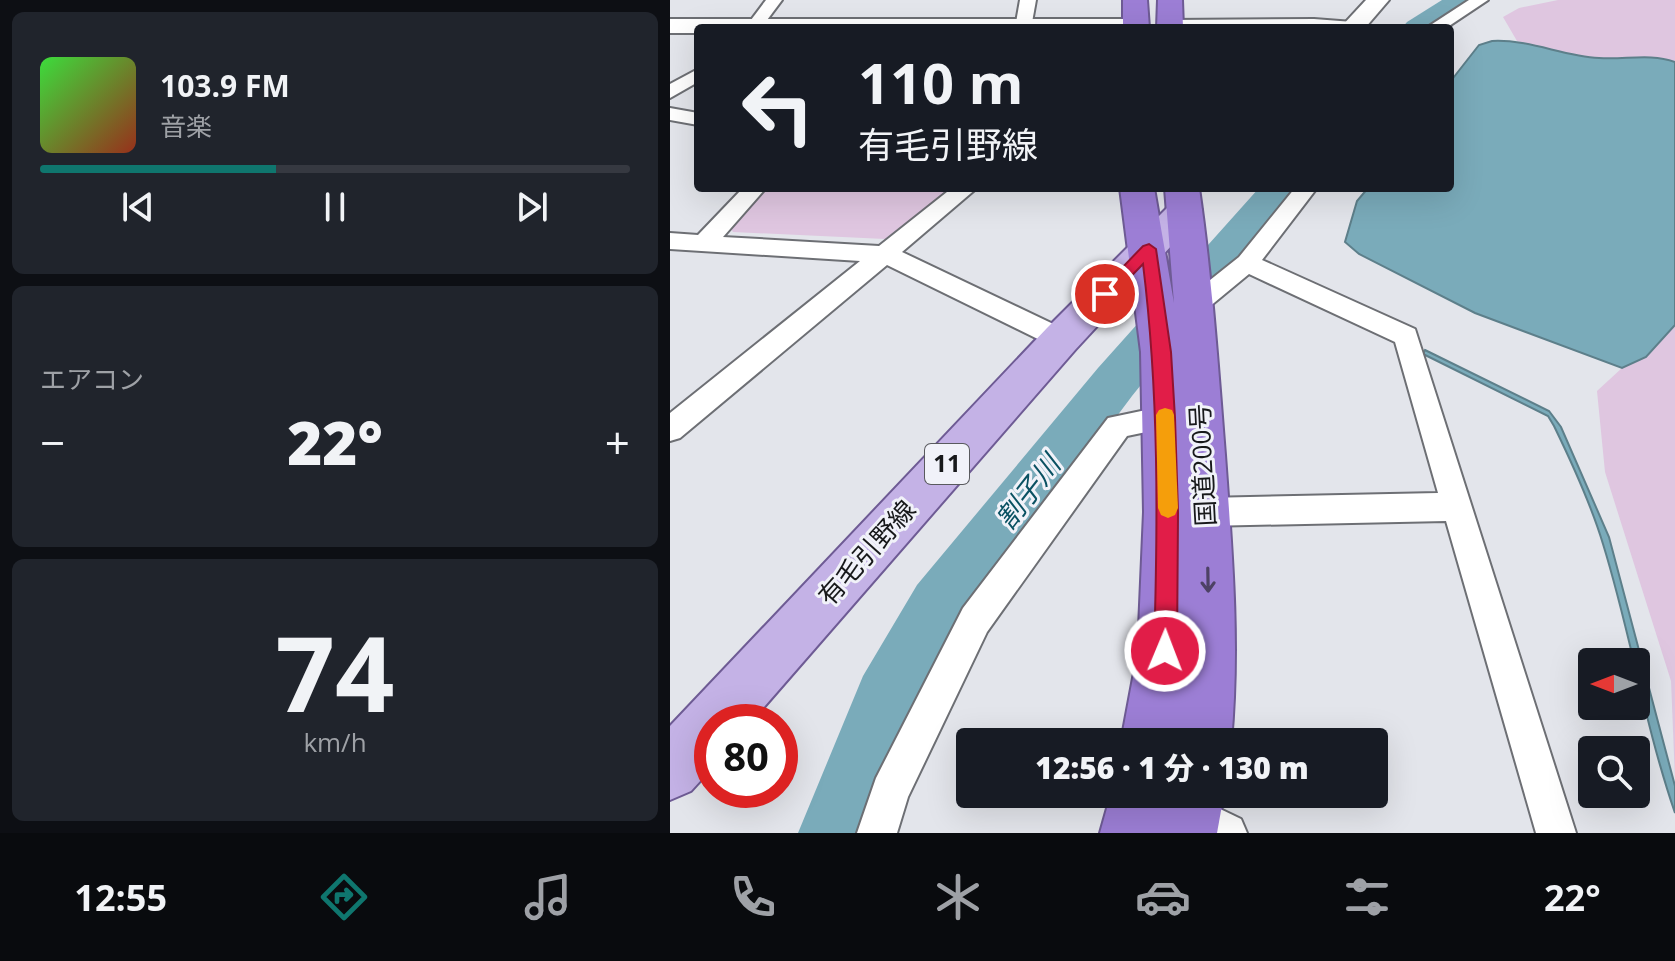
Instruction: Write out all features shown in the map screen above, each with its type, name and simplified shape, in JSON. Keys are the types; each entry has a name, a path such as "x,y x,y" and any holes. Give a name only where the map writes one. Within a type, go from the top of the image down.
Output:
{"highway":[{"name":"国道200号","path":"1141,192 1177,225 1194,306 1209,636 1202,728"},
{"name":"国道200号","path":"1153,728 1165,651 1168,512 1162,352 1177,225"},
{"path":"1132,833 1187,814"}],"main road":[{"name":"有毛引野線","path":"730,704 1061,339 1177,225"},
{"name":"有毛引野線","path":"670,770 694,744"}],"street":[{"path":"756,24 774,0"},
{"path":"1024,24 1028,0"},
{"path":"1355,24 1378,0"},
{"path":"1437,24 1452,6 1480,0"},
{"path":"1326,12 1347,24"},
{"path":"1047,24 1136,13"},
{"path":"1170,13 1314,24"},
{"path":"670,26 694,26"},
{"path":"670,92 694,77"},
{"path":"670,114 694,118"},
{"path":"704,243 751,192"},
{"path":"670,429 961,192"},
{"path":"1194,306 1247,263 1303,192"},
{"path":"670,241 887,255 1061,339"},
{"path":"1247,263 1406,336 1556,833"},
{"path":"877,833 890,792 975,620 1118,426 1165,418"},
{"path":"1205,512 1457,507"}],"shaded area":[{"path":"1558,0 1675,0 1675,62 1589,57 1517,41 1503,17 1519,8"},
{"path":"761,192 948,192 885,239 733,232 729,226"},
{"path":"1675,325 1675,779 1671,681 1605,472 1597,391 1622,368 1646,357"}],"water":[{"path":"1506,41 1585,57 1656,58 1675,62 1675,325 1646,357 1622,368 1475,313 1359,254 1345,242 1357,201 1365,192 1454,192 1454,77 1479,45"},
{"path":"1425,350 1549,411 1561,427 1609,537 1638,648 1631,648 1603,544 1587,499 1548,416 1423,354"},
{"path":"1650,692 1675,786 1675,813 1664,779 1649,720"}],"waterway":[{"name":"割子川","path":"1423,24 1462,0"},
{"name":"割子川","path":"834,833 886,699 938,606 1115,382 1277,192"}],"slow traffic":[{"path":"1165,415 1168,508"}],"route":[{"path":"1105,294 1149,249 1162,352 1165,418 1168,512 1165,651"}]}
